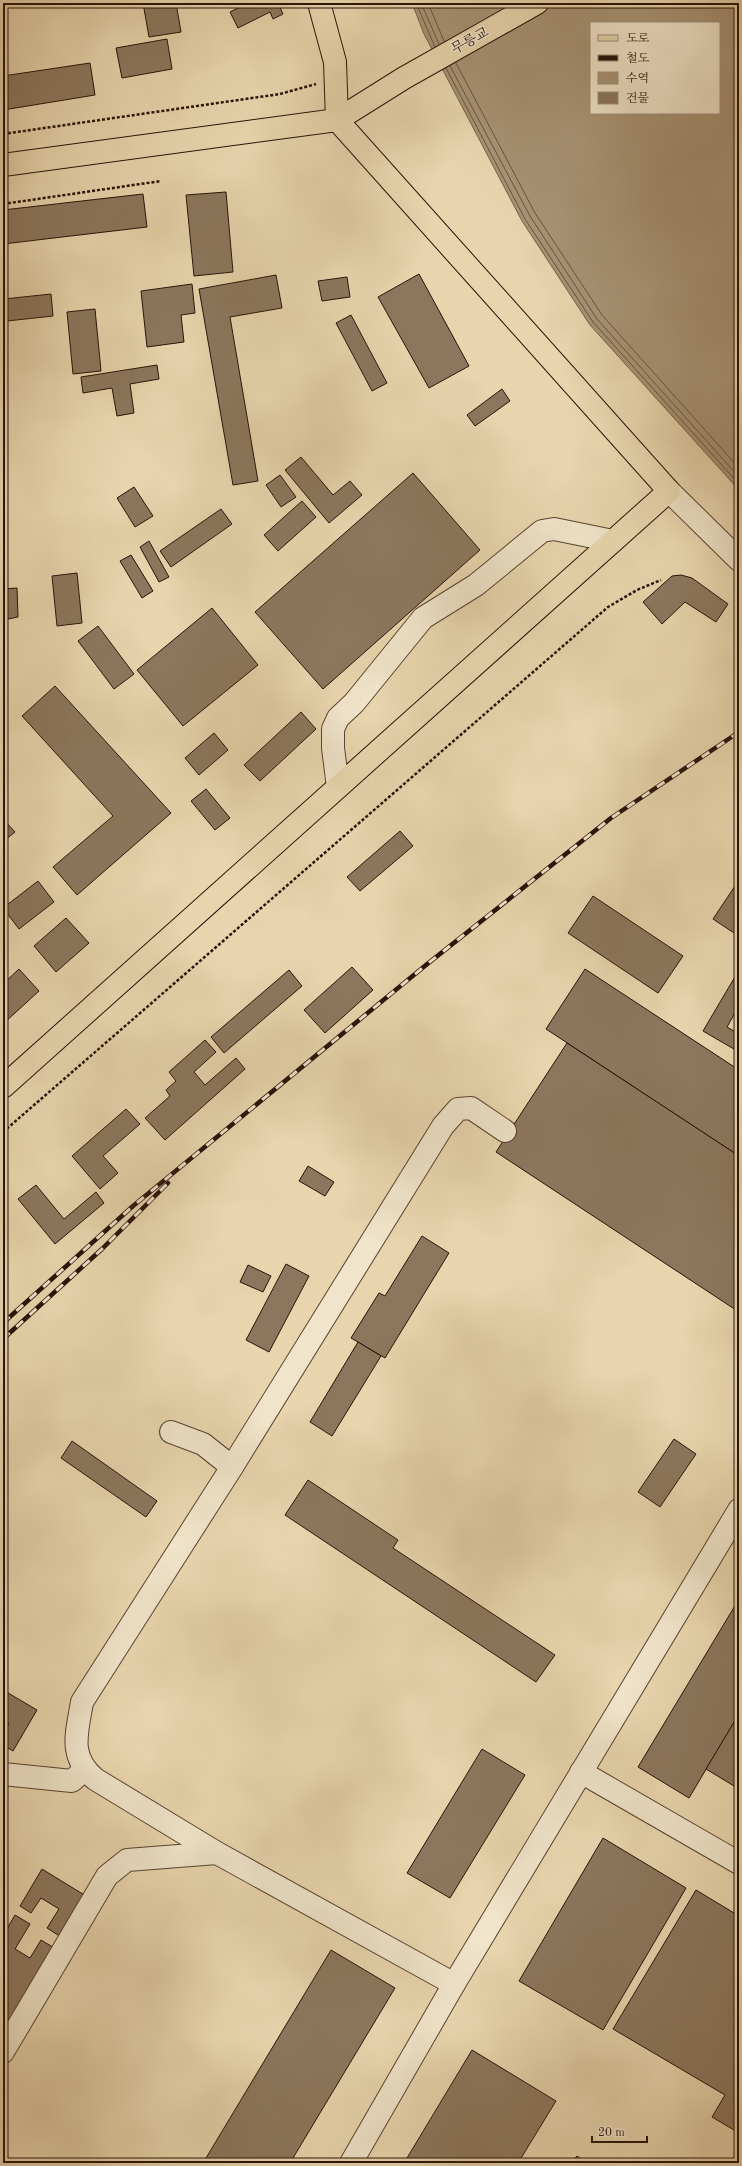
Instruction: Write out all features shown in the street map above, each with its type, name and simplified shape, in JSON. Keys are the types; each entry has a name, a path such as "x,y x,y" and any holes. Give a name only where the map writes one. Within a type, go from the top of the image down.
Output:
{"main road":[{"path":"3,1087 669,491 337,120 335,62 319,3"},
{"name":"무릉교","path":"337,120 404,78 537,3"},
{"path":"3,165 337,120"}],"street":[{"path":"669,491 739,560"},
{"path":"338,787 333,748 334,729 338,718 354,703 423,618 476,585 542,531 554,529 613,541"},
{"path":"454,1984 217,1853 95,1779 84,1770 76,1746 82,1702 232,1467 443,1126 458,1109 471,1108 505,1131"},
{"path":"172,1432 203,1444 232,1467"},
{"path":"351,2163 454,1984 739,1510"},
{"path":"3,1774 72,1781 84,1770"},
{"path":"581,1772 739,1863"},
{"path":"3,2052 107,1876 127,1860 217,1853"}],"path":[{"path":"3,134 280,94 335,79"},
{"path":"3,204 161,181"},
{"path":"3,1132 608,607 637,590 661,580"}],"water":[{"path":"412,3 739,3 739,490 590,325 522,221 424,34"}],"building":[{"path":"143,3 176,3 181,32 149,37"},
{"path":"248,3 278,3 283,14 273,19 270,12 238,28 230,12"},
{"path":"167,39 172,69 122,78 116,48"},
{"path":"90,63 95,95 3,110 3,76"},
{"path":"226,192 233,272 194,276 186,195"},
{"path":"143,194 147,227 3,244 3,210"},
{"path":"419,274 469,366 429,388 378,297"},
{"path":"276,275 282,308 230,317 258,481 233,485 199,289"},
{"path":"347,277 350,297 322,301 318,281"},
{"path":"192,284 195,313 181,315 184,342 147,347 141,291"},
{"path":"51,294 53,316 7,321 4,299"},
{"path":"95,309 101,371 73,374 67,312"},
{"path":"351,315 387,383 372,391 336,323"},
{"path":"157,365 159,379 130,384 134,413 117,416 112,388 83,393 81,377"},
{"path":"502,389 510,401 475,426 467,415"},
{"path":"301,457 333,495 350,481 362,495 329,523 285,470"},
{"path":"413,473 480,550 323,689 255,612"},
{"path":"280,475 296,497 281,507 266,485"},
{"path":"134,487 153,516 135,527 117,498"},
{"path":"302,501 316,517 278,551 264,535"},
{"path":"221,509 232,524 171,567 160,551"},
{"path":"149,541 169,577 159,582 140,547"},
{"path":"131,555 153,591 142,598 120,561"},
{"path":"77,573 82,623 57,626 52,576"},
{"path":"681,575 692,578 728,604 716,622 685,602 662,624 643,602 672,576"},
{"path":"17,588 18,617 3,620 3,589"},
{"path":"212,608 258,665 183,726 137,670"},
{"path":"98,626 134,674 114,689 78,641"},
{"path":"55,686 171,813 77,895 53,867 113,816 22,716"},
{"path":"301,712 316,729 260,781 244,765"},
{"path":"214,733 228,750 199,775 185,758"},
{"path":"206,789 230,818 215,830 191,801"},
{"path":"3,819 15,832 5,840 3,838"},
{"path":"400,831 413,846 360,891 347,877"},
{"path":"739,880 739,924 734,933 713,919"},
{"path":"38,881 54,902 19,929 3,908"},
{"path":"593,896 683,956 658,993 568,933"},
{"path":"66,918 89,943 56,972 34,946"},
{"path":"352,967 373,990 325,1033 304,1010"},
{"path":"19,969 39,991 3,1024 3,984"},
{"path":"585,969 739,1070 739,1156 546,1029"},
{"path":"289,970 302,986 224,1053 211,1037"},
{"path":"739,970 739,1006 727,1027 739,1034 739,1052 703,1031"},
{"path":"205,1040 216,1052 194,1072 205,1085 236,1058 245,1069 165,1140 145,1118 170,1096 166,1090 176,1081 169,1072"},
{"path":"567,1043 739,1156 739,1312 496,1152"},
{"path":"126,1109 140,1124 103,1156 118,1173 100,1189 72,1156"},
{"path":"308,1166 334,1182 325,1196 299,1181"},
{"path":"36,1185 64,1219 96,1192 104,1203 55,1244 18,1199"},
{"path":"422,1236 449,1253 385,1358 351,1338 379,1293 385,1296"},
{"path":"286,1264 309,1276 269,1352 246,1340"},
{"path":"248,1265 271,1276 263,1292 240,1282"},
{"path":"358,1342 381,1356 332,1436 310,1422"},
{"path":"674,1439 696,1454 660,1507 638,1492"},
{"path":"72,1441 157,1501 146,1517 61,1458"},
{"path":"308,1480 398,1540 393,1548 555,1655 536,1682 285,1515"},
{"path":"739,1599 739,1714 689,1798 638,1767"},
{"path":"3,1690 37,1710 13,1751 3,1745 3,1734 9,1724 3,1720"},
{"path":"739,1714 739,1789 706,1769"},
{"path":"482,1749 525,1775 450,1898 407,1873"},
{"path":"603,1838 686,1888 603,2030 519,1981"},
{"path":"42,1869 86,1896 61,1937 47,1928 59,1909 41,1898 31,1913 20,1906"},
{"path":"696,1890 739,1916 739,2133 712,2117 725,2095 613,2029"},
{"path":"15,1915 30,1924 15,1949 30,1958 41,1940 56,1949 3,2039 3,1936"},
{"path":"331,1950 395,1988 290,2163 203,2163"},
{"path":"472,2050 556,2101 518,2163 404,2163"},
{"path":"577,2156 587,2163 571,2163"}],"railway":[{"path":"3,1323 133,1206 426,965 611,818 739,732"},
{"path":"3,1339 102,1249 168,1183"}]}
